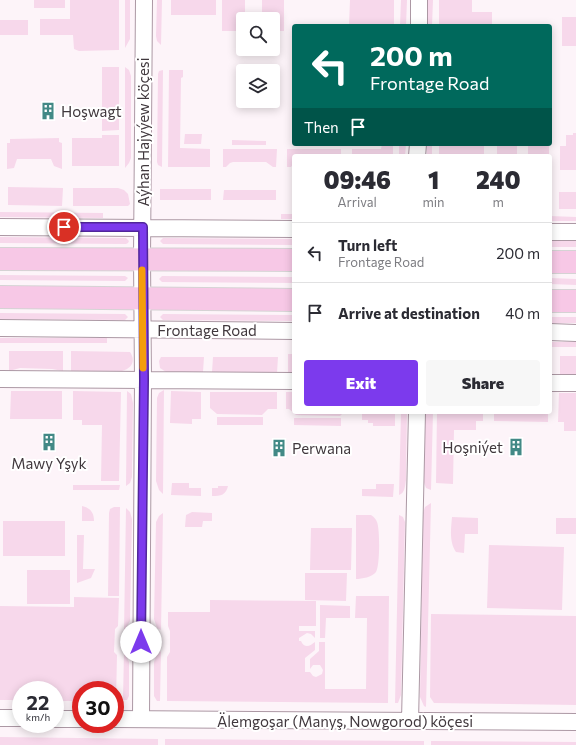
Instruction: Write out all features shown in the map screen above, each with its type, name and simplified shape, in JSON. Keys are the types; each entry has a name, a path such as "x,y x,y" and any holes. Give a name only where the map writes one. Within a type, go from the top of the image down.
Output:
{"main road":[{"path":"0,259 292,260"},
{"path":"552,262 576,262"},
{"path":"0,297 292,300"},
{"path":"552,301 576,301"}],"street":[{"name":"Aýhan Hajyýew köçesi","path":"141,719 144,380 142,259 144,0"},
{"path":"419,0 419,24"},
{"path":"0,227 292,229"},
{"path":"552,232 576,232"},
{"name":"Frontage Road","path":"0,328 292,331"},
{"path":"552,332 576,333"},
{"path":"0,379 292,381"},
{"path":"552,383 576,383"},
{"path":"410,721 417,414"},
{"path":"0,718 12,718"},
{"name":"Älemgoşar (Manyş, Nowgorod) köçesi","path":"124,719 576,722"}],"shaded area":[{"path":"34,0 65,0 65,8 34,8"},
{"path":"70,0 119,0 119,50 79,51 74,49 73,35 40,35 40,19 70,19"},
{"path":"125,0 130,0 130,39 125,48"},
{"path":"157,0 162,0 161,45 157,41 156,36"},
{"path":"171,0 216,0 216,15 171,15"},
{"path":"222,0 245,0 245,12 236,12 236,31 222,31"},
{"path":"262,0 284,0 284,31 280,31 280,12 262,12"},
{"path":"350,0 394,0 394,24 349,24"},
{"path":"401,0 407,0 406,24 400,24"},
{"path":"426,0 433,0 432,24 426,24"},
{"path":"439,0 472,0 472,12 492,12 492,24 439,24"},
{"path":"562,17 576,17 576,46 562,46"},
{"path":"0,20 28,20 28,35 0,35"},
{"path":"102,67 119,67 119,130 102,131"},
{"path":"125,67 129,70 131,76 131,158 125,168"},
{"path":"163,70 162,167 158,165 157,162 158,74 159,71"},
{"path":"169,70 183,70 183,77 181,78 180,148 210,149 210,167 168,167"},
{"path":"573,133 576,133 576,170 560,170 560,146 566,146 566,135 573,135"},
{"path":"185,134 202,134 201,144 184,144"},
{"path":"102,135 119,135 119,166 72,166 72,138 102,138"},
{"path":"59,138 59,142 62,143 62,169 54,166 51,159 17,159 14,168 7,169 7,143 10,143 10,139"},
{"path":"232,140 266,141 266,145 232,145"},
{"path":"382,146 393,146 393,154 352,154 352,149 381,149"},
{"path":"399,146 406,146 405,154 399,154"},
{"path":"426,146 432,146 432,154 427,154"},
{"path":"439,146 484,146 484,154 439,154"},
{"path":"497,146 517,146 517,154 497,154"},
{"path":"528,146 549,146 549,154 528,154"},
{"path":"223,149 277,149 276,167 273,167 266,162 233,162 226,167 223,167"},
{"path":"287,149 341,149 341,154 292,154 292,166 287,167"},
{"path":"8,187 63,188 62,206 8,205"},
{"path":"73,188 118,188 124,190 128,194 130,204 128,206 73,206"},
{"path":"160,189 211,189 211,200 160,200"},
{"path":"224,190 276,190 276,200 223,200"},
{"path":"559,192 576,192 576,209 559,209"},
{"path":"0,212 103,213 103,218 0,217"},
{"path":"281,214 292,214 292,219 281,219"},
{"path":"552,216 576,217 576,221 552,221"},
{"path":"0,237 126,238 129,241 126,244 0,243"},
{"path":"163,238 292,239 292,245 163,244 160,241"},
{"path":"552,241 576,241 576,247 552,247"},
{"path":"0,275 125,276 128,278 125,281 0,280"},
{"path":"162,276 292,277 292,283 162,282 159,279"},
{"path":"552,278 576,279 576,285 552,284"},
{"path":"0,313 125,314 128,317 125,320 0,319"},
{"path":"163,314 292,315 292,321 163,320 160,317"},
{"path":"552,317 576,317 576,323 552,323"},
{"path":"0,338 107,338 107,343 0,343"},
{"path":"552,342 576,342 576,347 552,347"},
{"path":"9,351 63,351 63,371 52,369 20,368 9,371"},
{"path":"71,351 130,352 133,361 131,366 122,371 71,371"},
{"path":"288,354 292,354 292,373 288,373"},
{"path":"560,356 576,356 576,374 560,374"},
{"path":"161,357 204,357 203,372 166,372 160,368 159,361"},
{"path":"213,357 278,357 277,373 212,372"},
{"path":"164,390 163,494 159,490 156,481 157,398 159,393"},
{"path":"11,391 62,391 62,419 10,419"},
{"path":"73,391 121,392 119,481 101,481 102,425 82,425 82,420 73,420"},
{"path":"127,391 131,394 133,403 132,477 130,483 126,486"},
{"path":"171,391 201,392 201,419 192,419 192,424 170,423"},
{"path":"210,392 277,392 277,409 268,409 262,415 217,414 210,408"},
{"path":"286,392 292,392 292,412 286,409"},
{"path":"559,393 576,393 576,431 564,431 564,422 558,422"},
{"path":"295,414 342,414 340,416"},
{"path":"362,414 395,414 395,426 373,426 373,423 368,423 368,420 362,420"},
{"path":"401,414 407,414 406,480 404,491 399,495"},
{"path":"424,414 433,414 431,490 426,488 423,480"},
{"path":"437,414 483,414 483,421 476,421 476,430 454,430 453,484 436,483"},
{"path":"494,414 548,414 548,422 494,421"},
{"path":"217,417 263,417 263,425 217,425"},
{"path":"294,418 341,418 341,426 294,425"},
{"path":"172,483 189,483 189,488 201,488 201,496 171,495"},
{"path":"376,484 394,484 393,497 362,496 362,489 376,489"},
{"path":"73,485 120,485 119,490 73,490"},
{"path":"218,486 228,486 223,494 212,496 212,488 218,488"},
{"path":"431,503 426,707 424,706 420,697 423,513 425,507"},
{"path":"82,506 91,511 94,521 82,521"},
{"path":"120,507 119,596 108,596 109,513 110,509"},
{"path":"126,508 130,512 132,519 130,621 124,631"},
{"path":"192,512 212,513 212,521 203,521 202,527 185,527 186,515"},
{"path":"163,513 161,630 157,628 154,619 156,522 159,516"},
{"path":"356,515 371,515 377,522 379,532 378,563 376,572 361,579 356,579"},
{"path":"399,515 403,517 405,522 401,695 398,703 395,703"},
{"path":"452,517 478,518 478,534 465,534 464,553 456,552 452,544"},
{"path":"556,518 576,518 576,534 556,534"},
{"path":"3,521 65,521 65,556 3,556"},
{"path":"311,528 352,528 351,570 310,570"},
{"path":"77,535 84,535 83,569 95,569 91,578 77,583"},
{"path":"489,545 564,547 562,610 487,608"},
{"path":"27,570 70,570 70,604 27,604"},
{"path":"305,573 347,573 346,601 305,600"},
{"path":"356,596 389,596 388,703 167,701 167,657 170,652 168,612 210,612 210,600 316,601 316,626 299,626 299,631 315,631 315,638 311,634 307,633 299,638 299,641 306,646 315,642 315,650 305,658 305,672 310,672 316,677 322,674 323,670 320,665 313,665 310,669 310,659 319,651 319,642 325,642 325,689 366,689 367,618 355,618"},
{"path":"74,597 119,598 118,626 115,629 114,652 117,655 116,681 72,681 72,701 64,701 64,681 12,681 12,700 0,700 0,606 74,607"},
{"path":"320,605 350,606 350,618 326,618 325,638 320,638"},
{"path":"431,614 576,616 576,705 434,703 430,697"},
{"path":"124,651 129,662 129,696 127,700 124,700"},
{"path":"161,651 160,701 157,701 154,696 154,662 156,656"},
{"path":"0,737 158,739 158,745 0,745"},
{"path":"165,739 424,741 424,745 165,745"},
{"path":"431,741 576,742 576,745 431,745"}],"slow traffic":[{"path":"142,270 143,368"}],"place":[{"name":"Hoşwagt","path":"48,111"},
{"name":"Mawy Yşyk","path":"49,442"},
{"name":"Hoşniýet","path":"516,447"},
{"name":"Perwana","path":"279,448"}],"route":[{"path":"64,227 143,227 142,259 144,380 141,642"}]}
